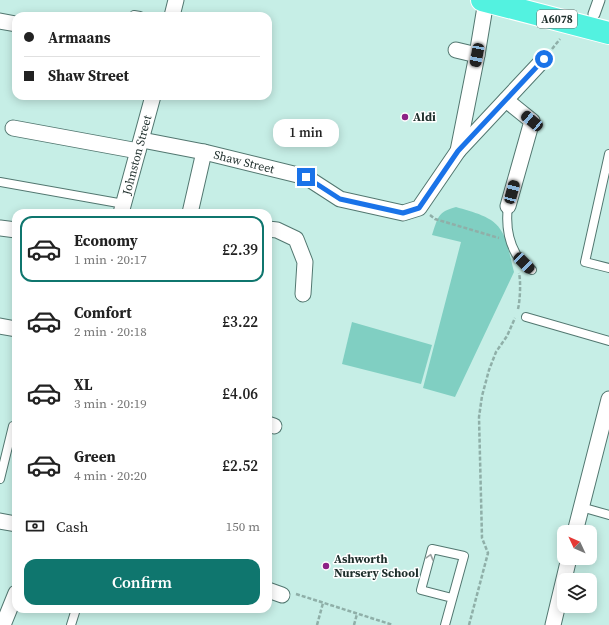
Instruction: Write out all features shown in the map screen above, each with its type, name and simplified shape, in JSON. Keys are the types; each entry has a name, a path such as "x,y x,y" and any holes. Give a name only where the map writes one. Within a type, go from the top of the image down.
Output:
{"highway":[{"name":"A6078","path":"484,0 517,4 609,34"}],"street":[{"path":"173,12 176,0"},
{"path":"458,151 477,55 484,0"},
{"path":"594,14 598,0"},
{"path":"0,21 12,23"},
{"path":"456,50 477,55"},
{"path":"419,208 458,151 544,59"},
{"name":"Johnston Street","path":"123,208 152,100"},
{"path":"506,100 532,121 508,206"},
{"name":"Shaw Street","path":"13,128 140,146 204,152 306,177 340,199 403,213 419,208"},
{"path":"191,209 204,152"},
{"path":"0,228 12,230"},
{"path":"272,229 277,230 296,239 305,262 303,294"},
{"path":"0,326 12,328"},
{"path":"577,525 609,399"},
{"path":"0,521 12,523"},
{"path":"553,625 567,565"},
{"path":"3,625 12,603"}],"lane":[{"path":"609,154 585,262 609,268"},
{"path":"0,182 123,208"},
{"path":"508,206 507,220 511,242 516,255 532,270"},
{"path":"526,316 609,341"},
{"path":"0,479 12,425"},
{"path":"581,507 609,515"},
{"path":"445,625 464,556 432,548 421,590 452,598"},
{"path":"71,625 75,613"}],"path":[{"path":"544,59 561,37"},
{"path":"419,208 435,219 511,242"},
{"path":"470,625 488,553 482,538 479,417 482,396 489,370 496,352 507,336 520,303 519,292 521,282 516,255"},
{"path":"275,592 289,592 394,625"},
{"path":"317,625 323,603"},
{"path":"354,625 357,614"}],"green space":[{"path":"456,207 482,215 494,222 502,232 506,241 514,272 455,397 423,388 461,242 432,235 439,216 445,211"},
{"path":"352,322 432,345 421,384 342,364"}],"place":[{"name":"Aldi","path":"405,117"},
{"name":"Ashworth Nursery School","path":"326,566"}],"route":[{"path":"306,177 340,199 403,213 419,208 458,151 544,59"}]}
